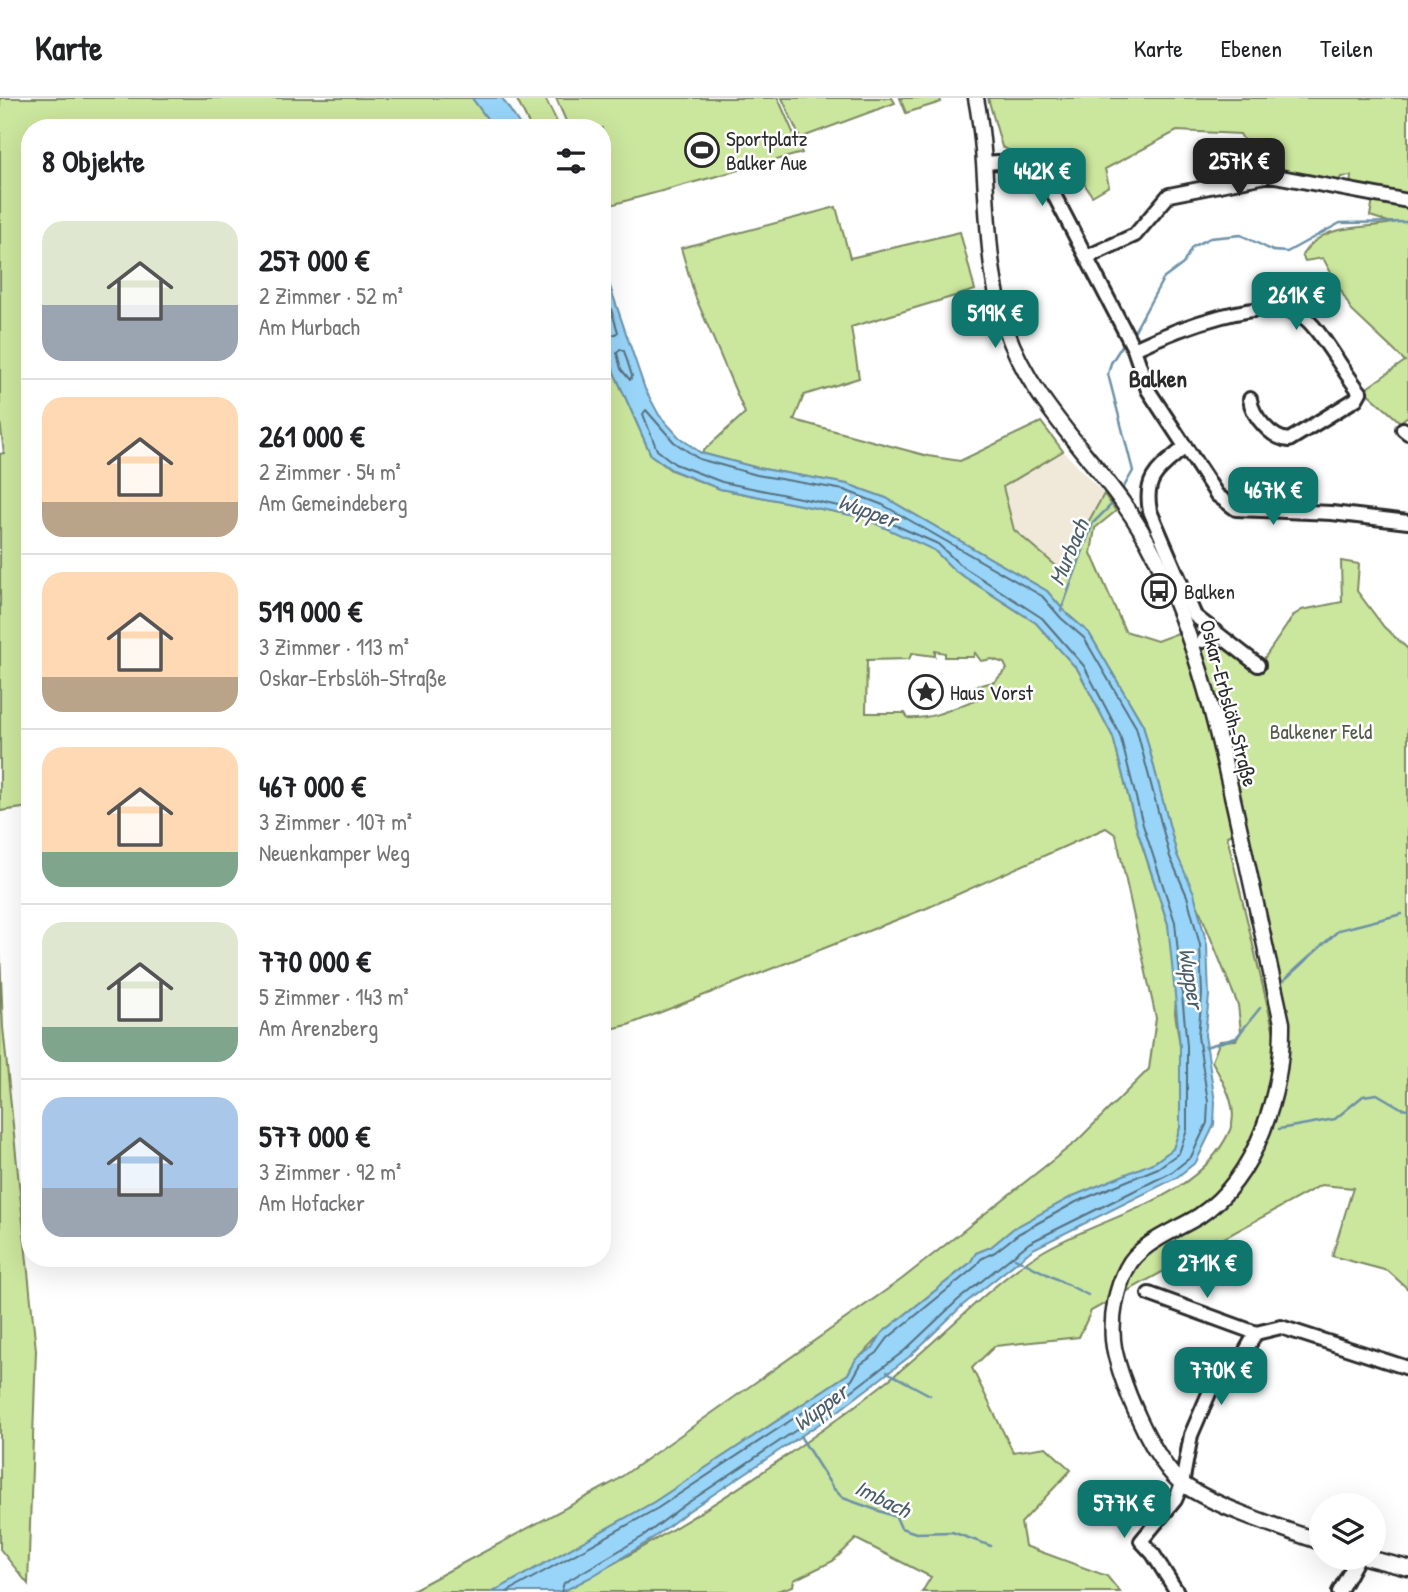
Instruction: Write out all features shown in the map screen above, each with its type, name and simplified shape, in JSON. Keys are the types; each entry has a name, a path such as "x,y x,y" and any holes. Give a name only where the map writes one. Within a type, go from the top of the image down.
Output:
{"main road":[{"name":"Oskar-Erbslöh-Straße","path":"976,98 986,163 993,268 1010,340 1042,399 1121,497 1170,586 1204,677 1276,995 1282,1037 1275,1087 1253,1150 1240,1175 1209,1209 1138,1254 1127,1268 1114,1304 1113,1341 1128,1390 1152,1446 1182,1484"},
{"path":"1182,1484 1309,1537"},
{"path":"1386,1562 1408,1568"}],"street":[{"path":"986,163 998,162 1024,167 1053,193 1134,349 1149,390 1217,495 1236,509 1332,513 1408,522"},
{"path":"1087,257 1135,236 1169,195 1270,175 1408,201"},
{"path":"1134,349 1174,331 1230,314 1284,308 1308,320 1360,392 1356,399 1289,440 1281,440 1263,423 1251,409 1250,399"},
{"path":"1185,447 1153,475 1146,493 1164,550 1195,616 1258,665"},
{"path":"1203,641 1212,630"},
{"path":"1149,1294 1256,1333 1282,1327 1408,1368"},
{"path":"1177,1592 1153,1553 1141,1541 1175,1500 1182,1484 1191,1435 1210,1391 1241,1359 1256,1333"},
{"path":"1339,1592 1351,1570"}],"shaded area":[{"path":"1063,451 1104,494 1061,571 1015,530 1003,487"}],"green space":[{"path":"0,98 472,98 487,119 21,119 21,808 0,811 0,454 4,453 0,421"},
{"path":"516,98 545,98 556,119 526,119"},
{"name":"Sportplatz Balker Aue","path":"556,98 778,98 802,153 611,205 611,119 565,119"},
{"path":"782,98 892,98 895,103 800,138"},
{"path":"900,98 940,98 941,102 906,113"},
{"path":"988,98 1408,98 1408,416 1400,422 1364,390 1405,361 1352,311 1323,258 1305,261 1302,255 1311,244 1331,232 1392,223 1370,216 1374,193 1350,189 1351,176 1341,177 1336,185 1280,179 1261,171 1240,134 1177,131 1105,169 1109,186 1092,196 1080,177 1053,191 1021,156 1002,147"},
{"name":"Balkener Feld","path":"836,207 850,258 960,232 975,290 851,327 859,378 804,395 794,420 928,456 960,461 1041,422 1063,451 1003,487 1014,530 1061,570 1104,494 1116,511 1095,528 1091,553 1125,631 1157,641 1194,627 1202,648 1218,641 1261,663 1294,615 1302,610 1342,602 1341,561 1359,564 1357,591 1384,627 1408,649 1408,1289 1388,1271 1332,1256 1353,1188 1321,1185 1091,1311 1079,1337 995,1346 972,1368 1013,1452 1046,1447 1071,1470 1021,1523 1025,1546 1107,1576 1120,1592 922,1592 931,1577 856,1539 833,1561 794,1580 793,1586 774,1592 562,1592 648,1544 813,1437 891,1378 1002,1280 1042,1252 1147,1204 1196,1174 1215,1154 1233,1121 1231,1103 1212,1061 1220,1041 1236,1040 1241,1032 1238,1005 1177,855 1143,725 1089,633 1066,613 1047,591 886,498 847,484 758,468 701,453 745,413 695,296 681,248","holes":["1244,831 1287,1029 1274,1033 1227,836"]},
{"path":"611,361 651,455 671,470 720,489 861,517 888,527 934,550 954,570 1036,623 1078,670 1113,737 1136,827 1168,924 1177,982 1175,1013 1183,1103 1180,1128 1173,1149 1155,1162 1014,1228 991,1247 976,1253 970,1263 882,1333 854,1363 848,1374 654,1502 493,1592 409,1592 614,1482 902,1279 1077,1141 1149,1069 1156,1018 1116,835 1106,828 927,908 628,1025 611,1029","holes":["935,651 945,653 945,657 973,657 975,653 981,661 992,659 1004,663 1007,669 994,682 976,686 980,698 936,715 908,718 905,713 866,713 867,660 909,659 912,653 935,656"]},
{"path":"0,951 3,1027 21,1203 21,1267 28,1267 36,1350 28,1584 0,1549"}],"water":[{"path":"472,98 502,98 516,119 487,119"},
{"name":"Wupper","path":"611,289 645,389 659,415 679,437 701,453 758,468 847,484 886,498 1047,591 1066,613 1089,633 1143,725 1177,855 1194,893 1207,945 1209,996 1205,1035 1215,1102 1214,1125 1196,1162 1176,1178 1033,1249 963,1305 909,1357 837,1412 687,1512 649,1541 562,1592 493,1592 654,1502 848,1374 856,1359 873,1348 882,1333 970,1263 976,1253 991,1247 1014,1228 1073,1196 1155,1162 1173,1149 1180,1128 1180,1046 1168,924 1136,826 1113,737 1078,670 1036,623 954,570 934,550 861,517 720,489 672,470 651,455 611,361"}],"waterway":[{"name":"Murbach","path":"1134,332 1163,279 1183,264 1192,247 1210,238 1241,235 1273,251 1287,252 1340,223 1408,222"},
{"name":"Murbach","path":"1121,492 1133,471 1108,374 1111,363 1123,344"},
{"name":"Murbach","path":"1061,611 1093,523 1116,500"},
{"path":"1283,981 1339,930 1402,914"},
{"path":"1205,1047 1236,1038 1260,1008"},
{"path":"1279,1129 1335,1119 1363,1096 1377,1094 1401,1108 1408,1109"},
{"path":"1015,1258 1088,1295"},
{"path":"887,1372 930,1395"},
{"name":"Imbach","path":"800,1436 833,1488 843,1498 896,1517 901,1528 916,1533 952,1532 991,1546"}],"place":[{"name":"Sportplatz Balker Aue","path":"702,150"},
{"name":"Balken","path":"1159,591"},
{"name":"Haus Vorst","path":"926,692"}],"district":[{"name":"Balken","path":"1158,378"}]}
